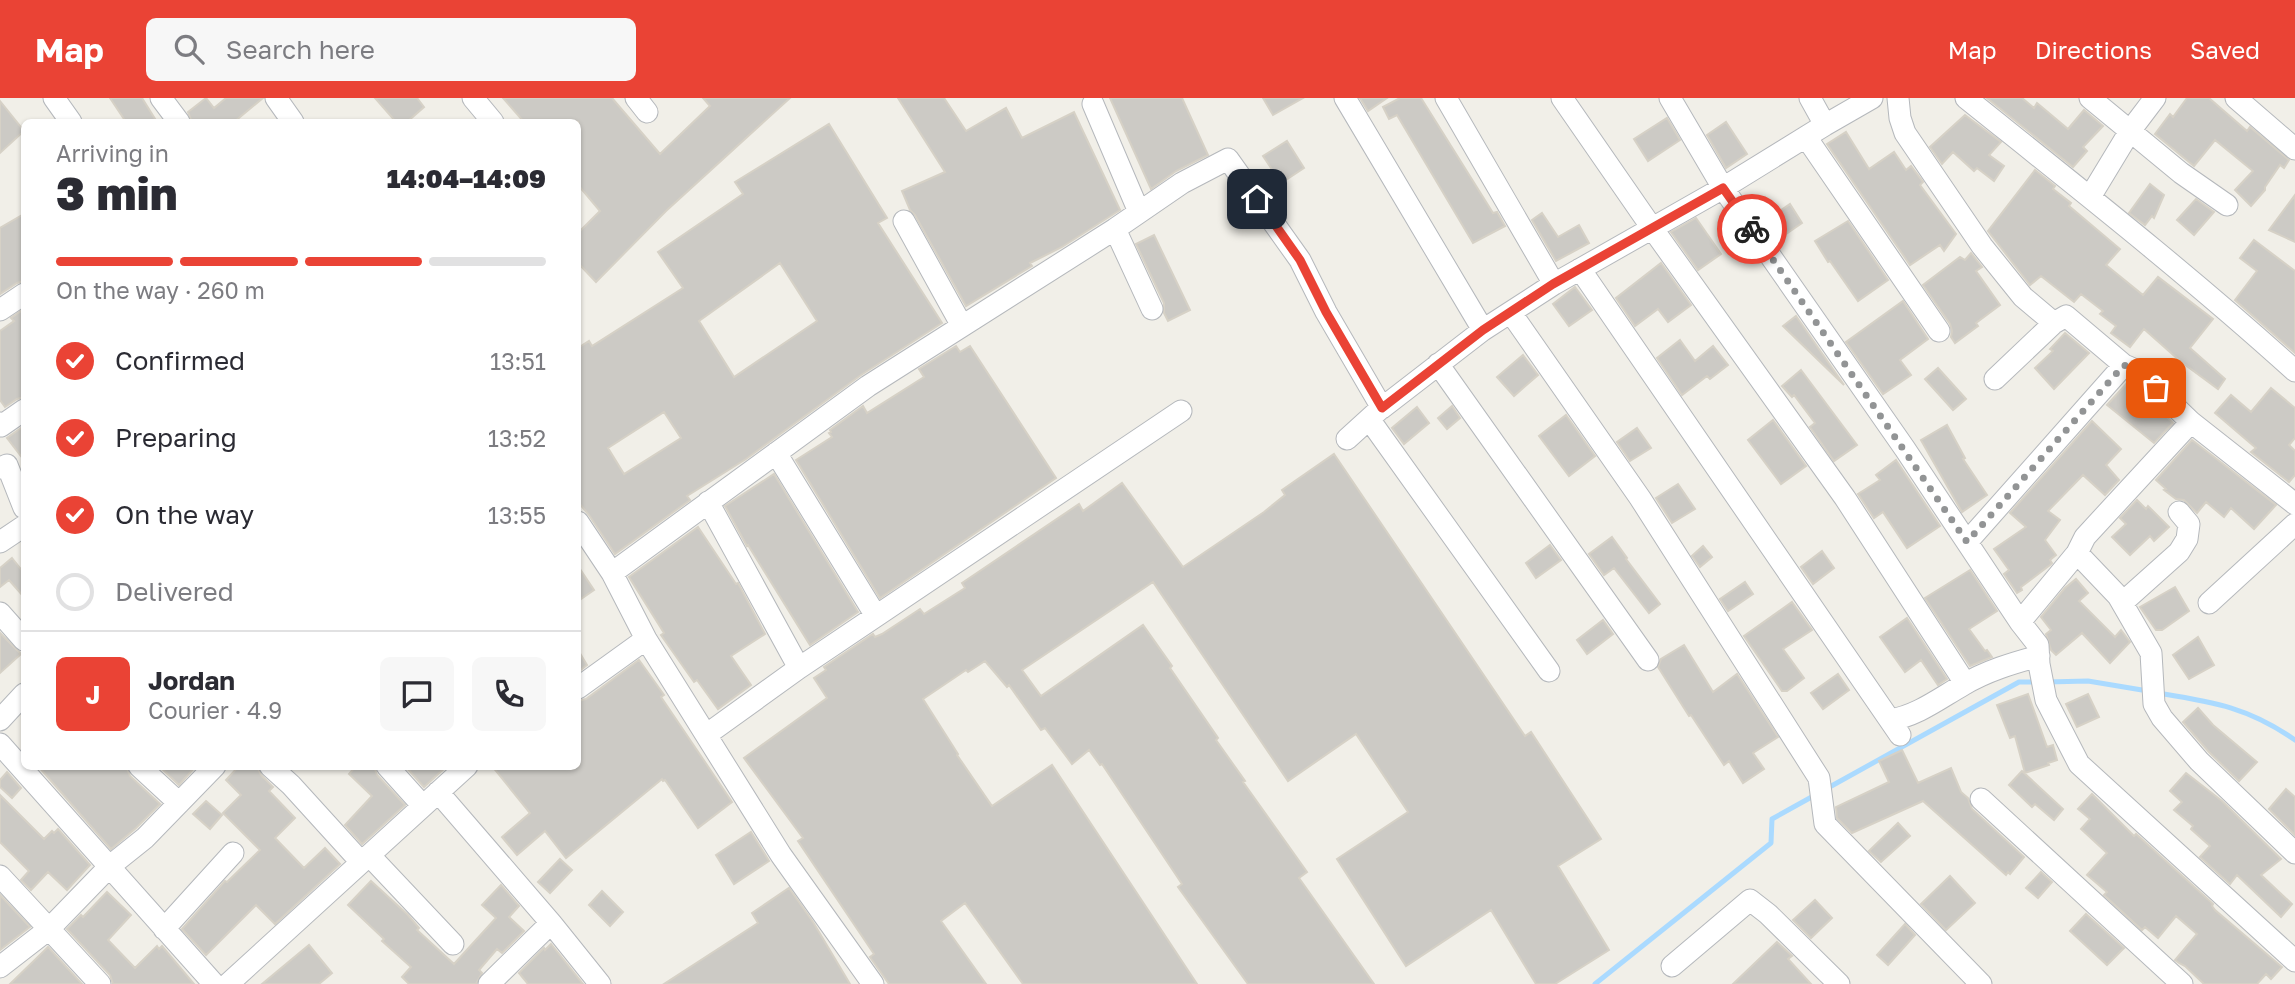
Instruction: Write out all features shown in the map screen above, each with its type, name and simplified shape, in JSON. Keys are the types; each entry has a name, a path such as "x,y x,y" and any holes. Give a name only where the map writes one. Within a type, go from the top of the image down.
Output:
{"street":[{"path":"54,98 69,119"},
{"path":"161,98 177,119"},
{"path":"276,98 291,119"},
{"path":"473,98 490,119"},
{"path":"1345,98 1483,330"},
{"path":"1446,98 1553,284"},
{"path":"1562,98 1845,498 1965,683"},
{"path":"1670,98 1723,188 2038,645 2046,700 2079,764 2295,961"},
{"path":"1810,98 1825,125"},
{"path":"1347,439 1376,413 1483,330 1553,284 1723,188 1872,98"},
{"path":"1898,98 1899,118 1905,133 1982,246 2024,297 2054,323"},
{"path":"1966,98 2090,197 2295,371"},
{"path":"2090,98 2181,173 2227,205"},
{"path":"2090,197 2130,131 2155,98"},
{"path":"2236,98 2295,149"},
{"path":"1093,104 1139,212"},
{"path":"1806,137 1939,331"},
{"path":"612,573 868,386 1115,229 1182,183 1228,159 1300,260 1376,413 1549,671"},
{"path":"904,222 962,326"},
{"path":"1115,229 1152,309"},
{"path":"1580,269 1895,727 1965,683 2010,664 2041,673"},
{"path":"0,310 21,296"},
{"path":"1511,313 1640,498 1819,778 1825,824 1981,984"},
{"path":"1995,379 2054,323 2066,317 2124,365 2138,371 2192,422 2295,504"},
{"path":"1438,364 1648,660"},
{"path":"1967,542 2124,365"},
{"path":"706,735 799,668 1181,411"},
{"path":"0,425 21,412"},
{"path":"2020,622 2077,553 2085,537 2192,422"},
{"path":"776,453 876,616"},
{"path":"0,468 7,465 21,500"},
{"path":"708,502 799,668"},
{"path":"2122,603 2179,552 2187,539 2189,524 2179,512"},
{"path":"2209,603 2295,524"},
{"path":"581,526 612,573 646,639 781,856 873,984"},
{"path":"0,542 21,528"},
{"path":"2077,553 2100,575 2122,603 2151,653 2154,704 2162,718 2199,761 2295,853"},
{"path":"0,613 21,637"},
{"path":"581,686 646,639"},
{"path":"0,720 21,697"},
{"path":"0,744 21,767"},
{"path":"23,770 214,984"},
{"path":"143,770 179,803"},
{"path":"0,967 49,929 110,866 145,838 211,770"},
{"path":"274,770 453,944"},
{"path":"392,770 430,799 551,923 600,984"},
{"path":"228,984 463,770"},
{"path":"1981,799 2182,984"},
{"path":"164,929 233,853"},
{"path":"0,876 100,984"},
{"path":"1672,966 1751,900 1839,984"},
{"path":"489,984 551,923"}],"building":[{"path":"110,98 142,98 155,119 124,119"},
{"path":"206,98 214,108 226,98 263,98 238,119 191,119 188,112"},
{"path":"375,98 417,98 424,107 410,119 393,119"},
{"path":"503,98 612,98 660,154 710,106 703,98 790,98 666,211 596,282 581,266 581,230 600,211 581,189 581,119 521,119"},
{"path":"898,98 944,98 966,131 1006,108 1022,138 1074,112 1120,210 1062,247 1030,263 1032,266 966,306 910,210 902,191 945,172"},
{"path":"1110,98 1182,98 1208,155 1176,171 1151,189"},
{"path":"1263,98 1303,98 1273,115"},
{"path":"1360,98 1387,98 1368,111"},
{"path":"1400,98 1421,98 1493,213 1497,212 1505,226 1473,243 1397,115 1389,119 1383,107"},
{"path":"1987,98 2022,98 2034,108 2037,103 2068,129 2084,110 2103,126 2083,147 2087,151 2073,167"},
{"path":"2187,98 2209,98 2247,131 2250,127 2289,160 2284,168 2280,165 2265,190 2251,206 2235,190 2253,171 2215,140 2194,166 2155,134 2170,114 2173,117"},
{"path":"0,101 21,127 21,134 0,153"},
{"path":"1965,115 2001,142 1989,155 2004,166 1994,181 1977,168 1974,171 1953,152 1942,164 1930,147"},
{"path":"1667,118 1680,140 1648,161 1634,139"},
{"path":"1726,122 1747,154 1726,168 1707,135"},
{"path":"829,124 887,218 878,223 942,323 861,375 746,459 687,496 690,500 615,554 581,506 581,346 589,341 592,346 683,288 658,252 743,194 735,182","holes":["780,263 817,321 734,377 699,321","664,412 681,438 624,474 608,448"]},
{"path":"1846,132 1869,169 1894,152 1906,170 1911,166 1923,182 1920,185 1956,234 1944,251 1940,245 1910,265 1827,144"},
{"path":"1287,141 1304,168 1281,183 1263,156"},
{"path":"2035,170 2055,186 2053,189 2071,203 2069,206 2120,249 2106,265 2143,295 2158,277 2213,319 2190,348 2225,379 2218,389 2180,361 2144,329 2130,347 2111,333 2116,326 2100,314 2103,311 2081,294 2074,302 2041,276 2030,285 1988,231"},
{"path":"2150,184 2164,195 2154,218 2152,216 2145,225 2129,213"},
{"path":"2295,195 2295,242 2269,230"},
{"path":"2196,199 2214,212 2194,235 2177,220"},
{"path":"1790,204 1802,223 1776,241 1764,222"},
{"path":"1542,213 1558,237 1579,225 1589,243 1556,261 1532,220"},
{"path":"21,216 21,282 0,294 0,228"},
{"path":"1696,218 1721,254 1698,270 1671,232"},
{"path":"1848,221 1888,280 1858,301 1815,241"},
{"path":"1154,235 1190,310 1168,321 1164,313 1164,303 1136,244"},
{"path":"2254,240 2295,271 2295,353 2235,300 2257,271 2240,258"},
{"path":"1971,253 1982,267 1976,271 2000,305 1955,343 1951,337 1950,324 1923,285 1960,257 1965,260"},
{"path":"1661,263 1691,305 1668,322 1658,309 1635,326 1616,298"},
{"path":"1575,287 1592,310 1569,326 1553,304"},
{"path":"1903,301 1928,339 1900,360 1911,375 1883,394 1846,342"},
{"path":"21,311 21,398 5,407 0,400 0,331 14,321 11,318"},
{"path":"1796,316 1844,385 1783,326"},
{"path":"2065,333 2089,353 2054,389 2035,368 2053,351 2050,349"},
{"path":"1680,340 1695,361 1713,346 1728,365 1710,379 1707,376 1682,395 1657,358"},
{"path":"956,346 960,352 970,346 1056,478 880,598 796,460 832,437 830,430 863,406 867,413 924,377 919,369"},
{"path":"1523,355 1538,375 1514,396 1497,377"},
{"path":"1938,368 1966,399 1953,410 1925,379"},
{"path":"1801,370 1857,445 1834,461 1810,427 1815,423 1794,395 1792,397 1782,386"},
{"path":"2129,381 2173,423 2154,443 2107,405"},
{"path":"2271,388 2295,408 2295,438 2289,445 2295,451 2295,475 2289,482 2251,452 2256,448 2215,413 2231,395 2251,412"},
{"path":"1452,406 1460,418 1447,429 1438,418"},
{"path":"1417,407 1429,423 1404,444 1392,428"},
{"path":"1566,415 1595,456 1569,476 1539,436"},
{"path":"1773,420 1806,466 1781,484 1748,440"},
{"path":"2092,421 2121,449 2106,465 2119,480 2105,495 2083,475 2048,511 2060,520 2045,540 2056,555 2050,560 2050,565 2017,593 2004,574 2009,570 1994,549 2026,527 2010,513"},
{"path":"1947,425 1965,458 1963,459 1987,495 1962,512 1921,440"},
{"path":"21,428 21,456 7,438"},
{"path":"1637,428 1651,448 1630,461 1617,442"},
{"path":"2192,440 2276,505 2254,529 2231,508 2224,517 2206,502 2197,513 2184,500 2176,499 2164,490 2166,489 2156,480"},
{"path":"1334,454 1525,736 1531,732 1601,839 1558,866 1609,950 1555,984 1536,984 1491,910 1406,966 1337,859 1408,812 1356,734 1288,781 1153,582 1022,670 1041,696 1143,625 1218,738 1216,740 1245,781 1243,782 1307,872 1299,878 1374,984 1248,984 1178,887 1182,884 1102,764 1100,765 1089,750 1072,764 1045,728 1041,730 1009,685 1007,687 985,661 968,672 966,670 923,699 957,755 992,806 1052,765 1197,984 1023,984 965,903 941,921 986,984 889,984 870,957 874,954 798,841 803,838 744,758 827,698 814,678 826,670 824,667 873,634 875,637 882,634 920,609 924,614 965,588 962,583 1079,504 1083,511 1122,483 1183,567 1264,512 1285,495 1282,490"},
{"path":"1896,460 1940,526 1907,548 1883,512 1874,518 1858,494 1880,480 1876,475"},
{"path":"774,474 858,612 810,645 725,506"},
{"path":"1678,484 1695,509 1672,523 1656,498"},
{"path":"2137,500 2146,509 2148,506 2169,527 2154,541 2150,536 2130,555 2112,537 2126,524 2120,518"},
{"path":"698,527 736,584 738,583 765,634 731,656 751,685 718,709 697,680 694,682 661,635 664,633 629,577"},
{"path":"1612,537 1660,604 1649,613 1614,568 1604,575 1589,554"},
{"path":"1550,545 1561,560 1536,578 1526,563"},
{"path":"1703,546 1712,557 1700,567 1692,556"},
{"path":"1822,551 1834,568 1813,584 1801,567"},
{"path":"12,558 21,569 21,594 9,580 0,587 0,568"},
{"path":"581,570 594,590 581,599"},
{"path":"1970,570 1997,611 1969,629 1992,657 1970,666 1925,598"},
{"path":"2076,579 2088,593 2079,601 2115,637 2121,630 2130,642 2110,663 2082,633 2056,655 2051,650 2046,634 2051,630 2041,617"},
{"path":"1745,582 1753,594 1728,611 1720,599"},
{"path":"2175,587 2189,611 2162,630 2156,630 2140,607"},
{"path":"1792,602 1812,630 1783,649 1804,678 1787,691 1782,691 1744,636"},
{"path":"1907,618 1947,679 1938,685 1921,660 1905,672 1880,637"},
{"path":"1603,620 1613,634 1587,654 1577,640"},
{"path":"0,633 21,654 0,673"},
{"path":"2198,637 2214,665 2189,679 2173,655"},
{"path":"1684,645 1713,692 1737,674 1778,737 1753,753 1764,769 1743,783 1729,761 1724,765 1658,667 1661,659"},
{"path":"581,655 587,665 581,670"},
{"path":"639,660 732,802 698,828 662,779 566,858 545,831 517,855 502,837 530,813 495,770 581,770 581,700"},
{"path":"1838,674 1849,690 1823,709 1811,693"},
{"path":"2028,694 2047,747 2053,745 2057,760 2025,773 2015,736 2010,738 1997,705"},
{"path":"2088,694 2099,717 2077,727 2066,704"},
{"path":"2198,708 2213,725 2257,762 2239,781 2183,722"},
{"path":"1902,750 1918,783 1951,768 1972,809 2024,857 2010,874 2008,872 2006,875 1923,801 1852,833 1837,818 1836,807 1889,782 1879,761"},
{"path":"42,770 128,770 130,776 160,804 111,849"},
{"path":"163,770 192,770 179,785"},
{"path":"235,770 259,770 273,787 269,791 295,818 275,838 304,868 325,848 340,864 275,924 256,905 206,955 182,929 225,881 260,850 223,813 241,795 226,780"},
{"path":"352,770 375,770 405,805 362,844 345,825 372,796 349,774"},
{"path":"409,770 443,770 424,787"},
{"path":"2022,771 2063,809 2054,820 2035,804 2032,807 2009,785"},
{"path":"7,772 21,788 12,798 0,787 0,780"},
{"path":"2186,773 2222,801 2281,859 2261,875 2292,904 2281,917 2237,875 2230,884 2200,857 2210,846 2191,829 2193,826 2174,810 2182,802 2170,791"},
{"path":"2286,789 2295,797 2295,835 2269,809"},
{"path":"2092,794 2134,836 2136,834 2213,904 2215,910 2282,967 2271,979 2266,974 2257,984 2204,984 2175,960 2197,934 2176,916 2158,938 2145,927 2142,930 2104,895 2107,892 2087,875 2107,853 2081,829 2090,819 2078,809"},
{"path":"0,795 44,839 58,829 90,865 67,890 48,872 31,890 21,880 29,871 0,842"},
{"path":"206,801 222,815 210,829 193,814"},
{"path":"1898,823 1910,836 1881,862 1869,851"},
{"path":"751,832 769,861 734,884 716,855"},
{"path":"560,859 572,870 550,893 538,882"},
{"path":"2041,872 2052,882 2038,898 2026,888"},
{"path":"1950,876 1975,903 1946,930 1921,904"},
{"path":"371,881 408,915 419,928 417,930 454,964 496,918 482,905 501,885 519,906 509,917 524,931 502,953 497,949 479,970 482,973 476,984 409,984 402,977 411,967 348,905"},
{"path":"789,888 850,984 664,984 758,923 752,913"},
{"path":"602,891 623,912 610,926 589,905"},
{"path":"107,892 131,915 108,940 135,968 157,946 159,949 162,946 194,984 113,984 110,975 67,929"},
{"path":"0,895 30,927 0,950"},
{"path":"1815,900 1832,918 1811,938 1793,920"},
{"path":"2086,914 2124,948 2107,965 2070,931"},
{"path":"1905,924 1915,935 1888,965 1877,955"},
{"path":"1777,942 1792,956 1788,959 1811,984 1733,984"},
{"path":"551,944 583,984 528,984 519,973"},
{"path":"309,945 332,973 319,984 262,984"},
{"path":"48,947 82,984 10,984 43,952"}],"waterway":[{"path":"2047,682 2088,681 2148,691"},
{"path":"1826,789 2019,682 2037,682"},
{"path":"2158,693 2246,713 2295,740"},
{"path":"1595,984 1771,843 1772,819 1817,794"}],"way so far":[{"path":"1752,229 1967,542 2124,365 2138,371 2156,388"}],"route":[{"path":"1257,199 1300,260 1326,312 1382,408 1483,330 1553,284 1723,188 1752,229"}]}
